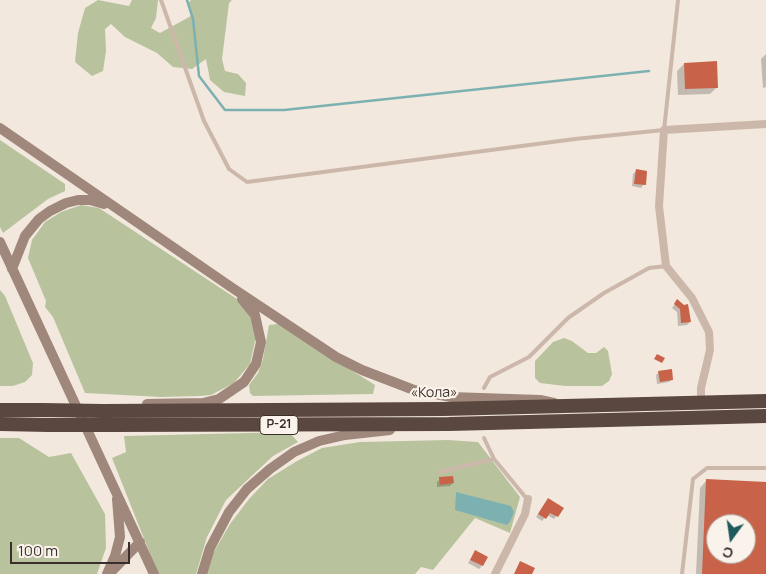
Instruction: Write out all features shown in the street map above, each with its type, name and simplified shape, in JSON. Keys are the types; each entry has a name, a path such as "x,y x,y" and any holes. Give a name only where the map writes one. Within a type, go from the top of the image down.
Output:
{"highway":[{"name":"«Кола»","path":"102,411 332,411 574,407 766,401"},
{"name":"Р-21","path":"0,410 102,411"},
{"name":"Р-21","path":"0,424 449,424 766,416"}],"main road":[{"path":"0,128 114,209 336,357 390,382 425,392 451,397 540,400 574,407"},
{"path":"12,269 25,236 34,224 50,211 66,203 78,200 96,202 114,209"},
{"path":"0,242 3,255 12,269 154,574"},
{"path":"102,411 144,404 203,403 219,399 241,386 256,364 260,351 260,333 252,311 231,287"},
{"path":"202,574 210,548 232,508 253,483 286,457 311,444 345,435 449,424"},
{"path":"108,574 120,537 120,519 116,490"},
{"path":"108,574 140,542"}],"street":[{"path":"701,403 701,388 710,350 709,332 692,298 666,266 659,206 664,130 766,124"},
{"path":"495,574 525,514 528,499"}],"lane":[{"path":"161,0 204,121 229,169 247,182 576,139 664,130 678,0"},
{"path":"484,388 490,378 529,357 568,318 604,293 649,268 666,266"},
{"path":"484,438 494,459 528,499"},
{"path":"440,472 494,459"},
{"path":"682,574 693,479 706,468 766,468"}],"green space":[{"path":"98,0 129,6 132,0 158,0 156,18 151,28 160,33 191,16 188,3 191,0 232,0 229,3 222,59 225,71 238,74 246,83 245,96 224,92 210,80 206,59 192,69 173,67 157,53 125,37 111,24 105,29 106,51 103,71 92,76 75,62 78,33 85,8"},
{"path":"0,140 65,184 65,191 48,199 3,233 0,227"},
{"path":"81,205 99,208 243,303 253,322 256,337 250,364 234,383 211,395 199,396 161,397 85,393 53,317 45,307 46,301 28,258 32,240 45,222 61,212"},
{"path":"0,290 5,296 33,363 32,375 25,382 13,386 0,386"},
{"path":"278,324 375,385 373,394 253,396 250,393 249,385 258,373 263,359 269,325"},
{"path":"564,338 572,341 588,353 596,353 604,347 608,351 612,374 609,381 602,386 565,386 540,383 535,378 535,361 553,342"},
{"path":"289,432 298,442 273,456 226,500 207,537 196,574 158,574 112,458 126,452 124,436"},
{"path":"0,438 19,438 49,457 71,453 105,514 106,548 97,574 0,574"},
{"path":"448,440 478,442 520,497 510,533 475,518 433,570 421,567 415,574 206,574 211,557 230,524 249,499 268,479 297,461 322,448 360,442"}],"water":[{"path":"456,492 511,506 514,512 510,522 507,525 455,510"}],"building":[{"path":"717,61 718,88 685,89 684,63"},
{"path":"636,169 647,171 646,185 634,184"},
{"path":"677,299 684,305 688,304 691,322 681,323 680,309 674,304"},
{"path":"657,354 665,358 662,363 654,359"},
{"path":"672,369 673,380 660,382 658,371"},
{"path":"453,476 454,483 440,485 439,477"},
{"path":"706,479 766,482 766,574 702,574"},
{"path":"548,498 564,508 558,517 550,513 546,519 538,514"},
{"path":"475,550 488,557 483,566 470,560"},
{"path":"520,561 535,568 532,574 514,574"}],"waterway":[{"path":"187,0 193,19 199,76 225,110 284,110 649,71"}]}
